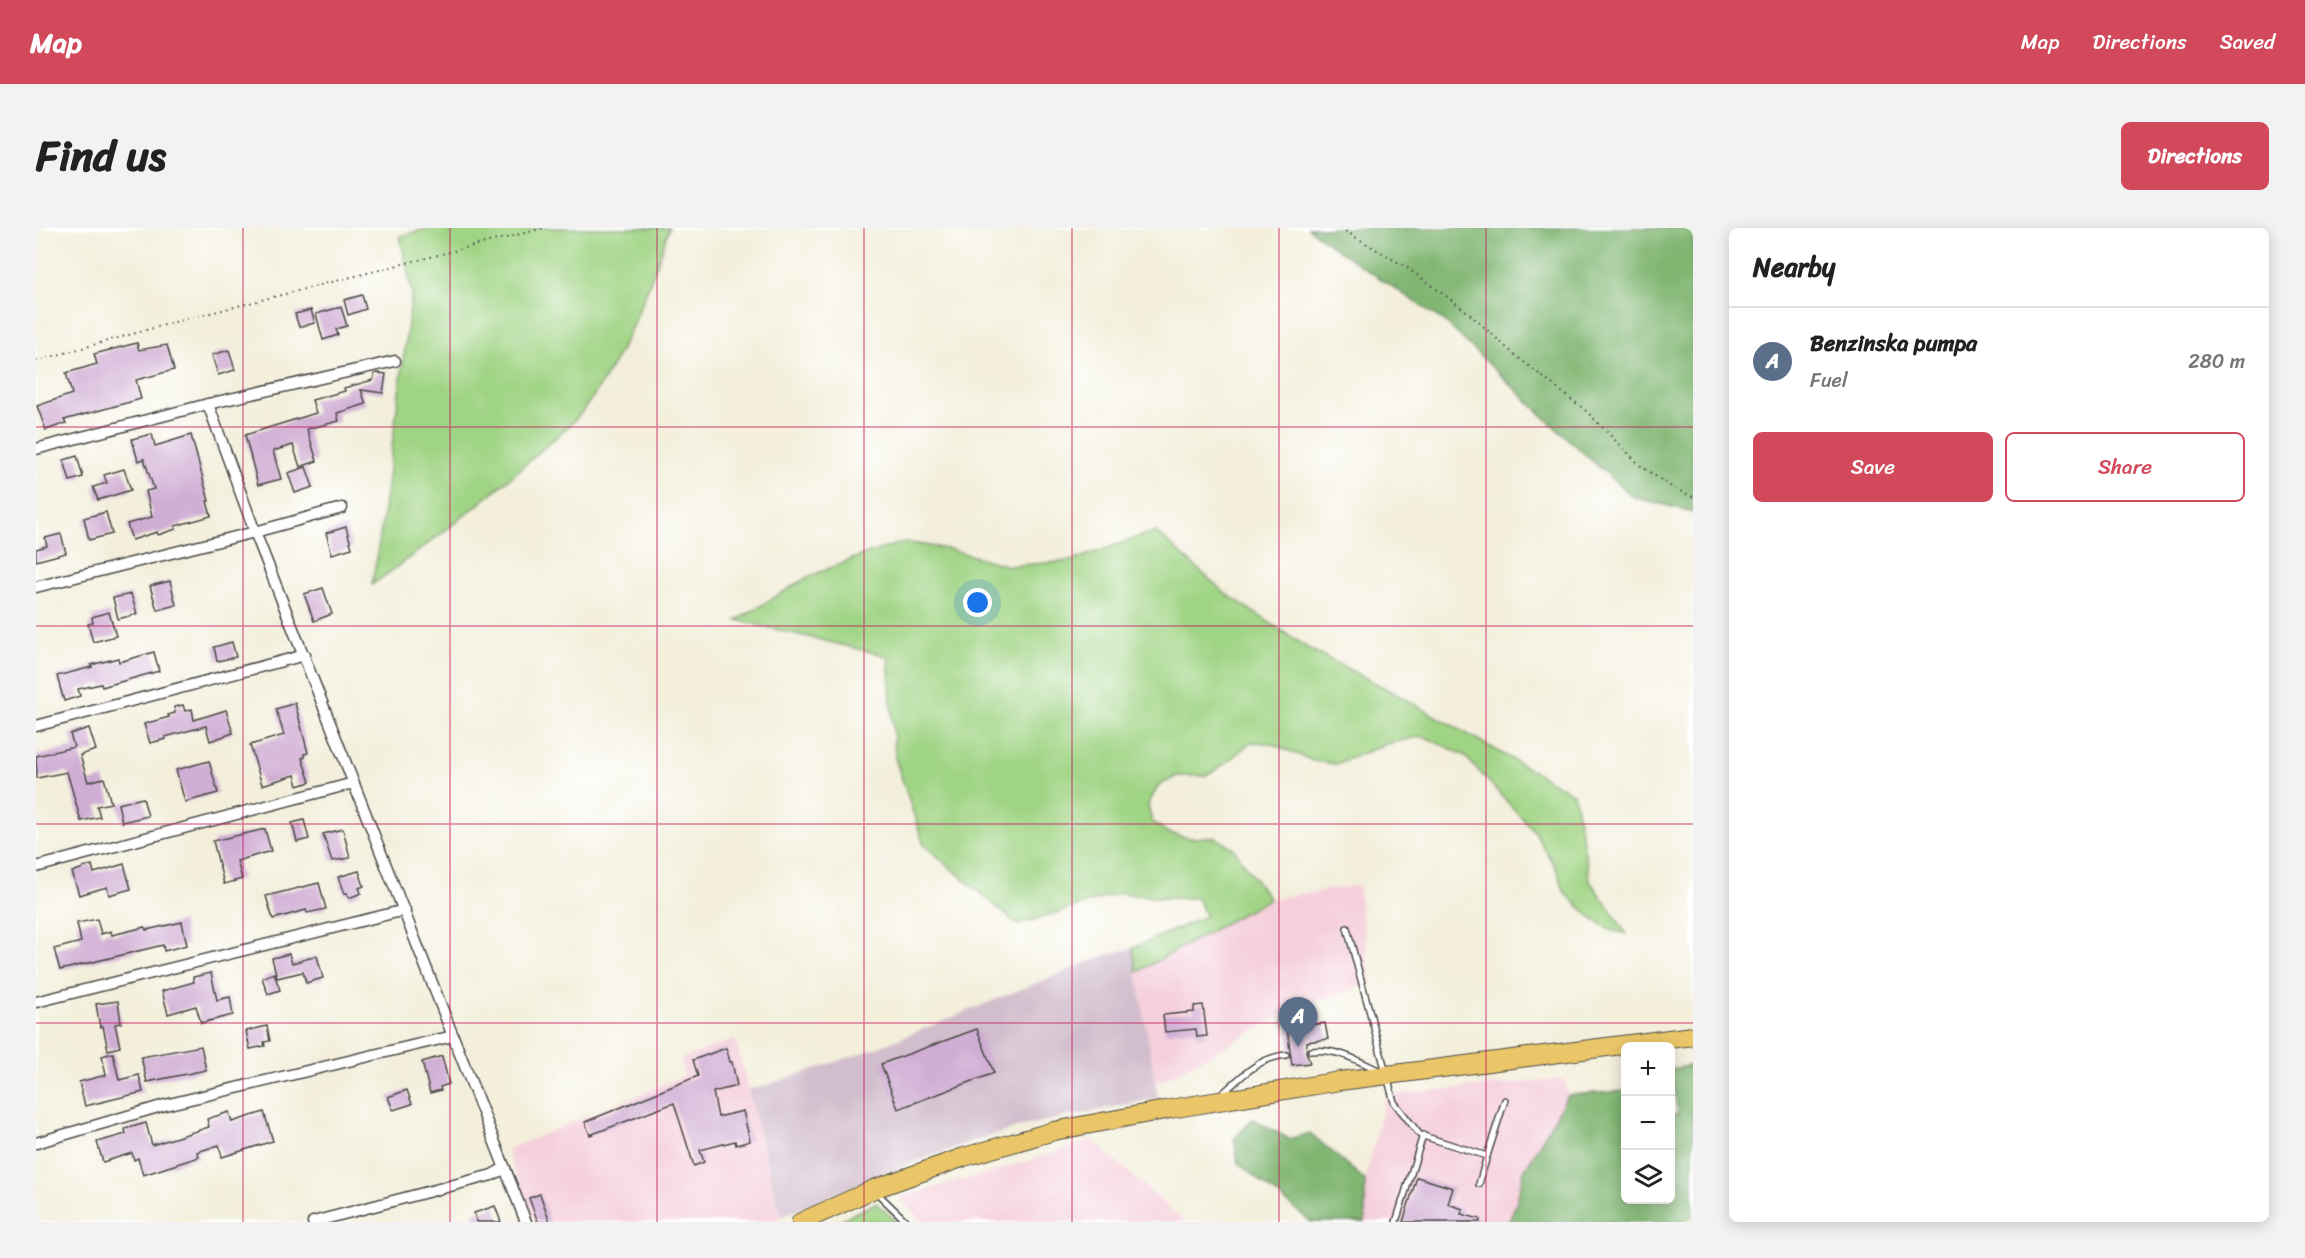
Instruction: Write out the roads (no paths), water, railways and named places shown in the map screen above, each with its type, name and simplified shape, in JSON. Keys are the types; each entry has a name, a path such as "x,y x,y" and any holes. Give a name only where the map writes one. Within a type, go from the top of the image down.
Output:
{"main road":[{"path":"801,1222 874,1190 964,1157 1054,1131 1214,1102 1388,1075 1693,1036"}],"street":[{"path":"36,449 208,404 395,361"},
{"path":"208,404 255,532 526,1222"},
{"path":"36,587 342,508"},
{"path":"36,726 305,655"},
{"path":"36,867 354,783"},
{"path":"36,1002 405,909"},
{"path":"36,1143 165,1105 453,1036"},
{"path":"313,1222 492,1174 504,1168"}],"lane":[{"path":"1347,928 1394,1102 1420,1135 1487,1156"},
{"path":"1311,1051 1324,1050 1340,1053 1388,1075"},
{"path":"1214,1102 1252,1067 1273,1056 1286,1054"},
{"path":"1479,1184 1505,1100"},
{"path":"1396,1222 1423,1135"},
{"path":"874,1190 907,1222"}],"place":[{"name":"Benzinska pumpa","path":"1298,1047"}]}
